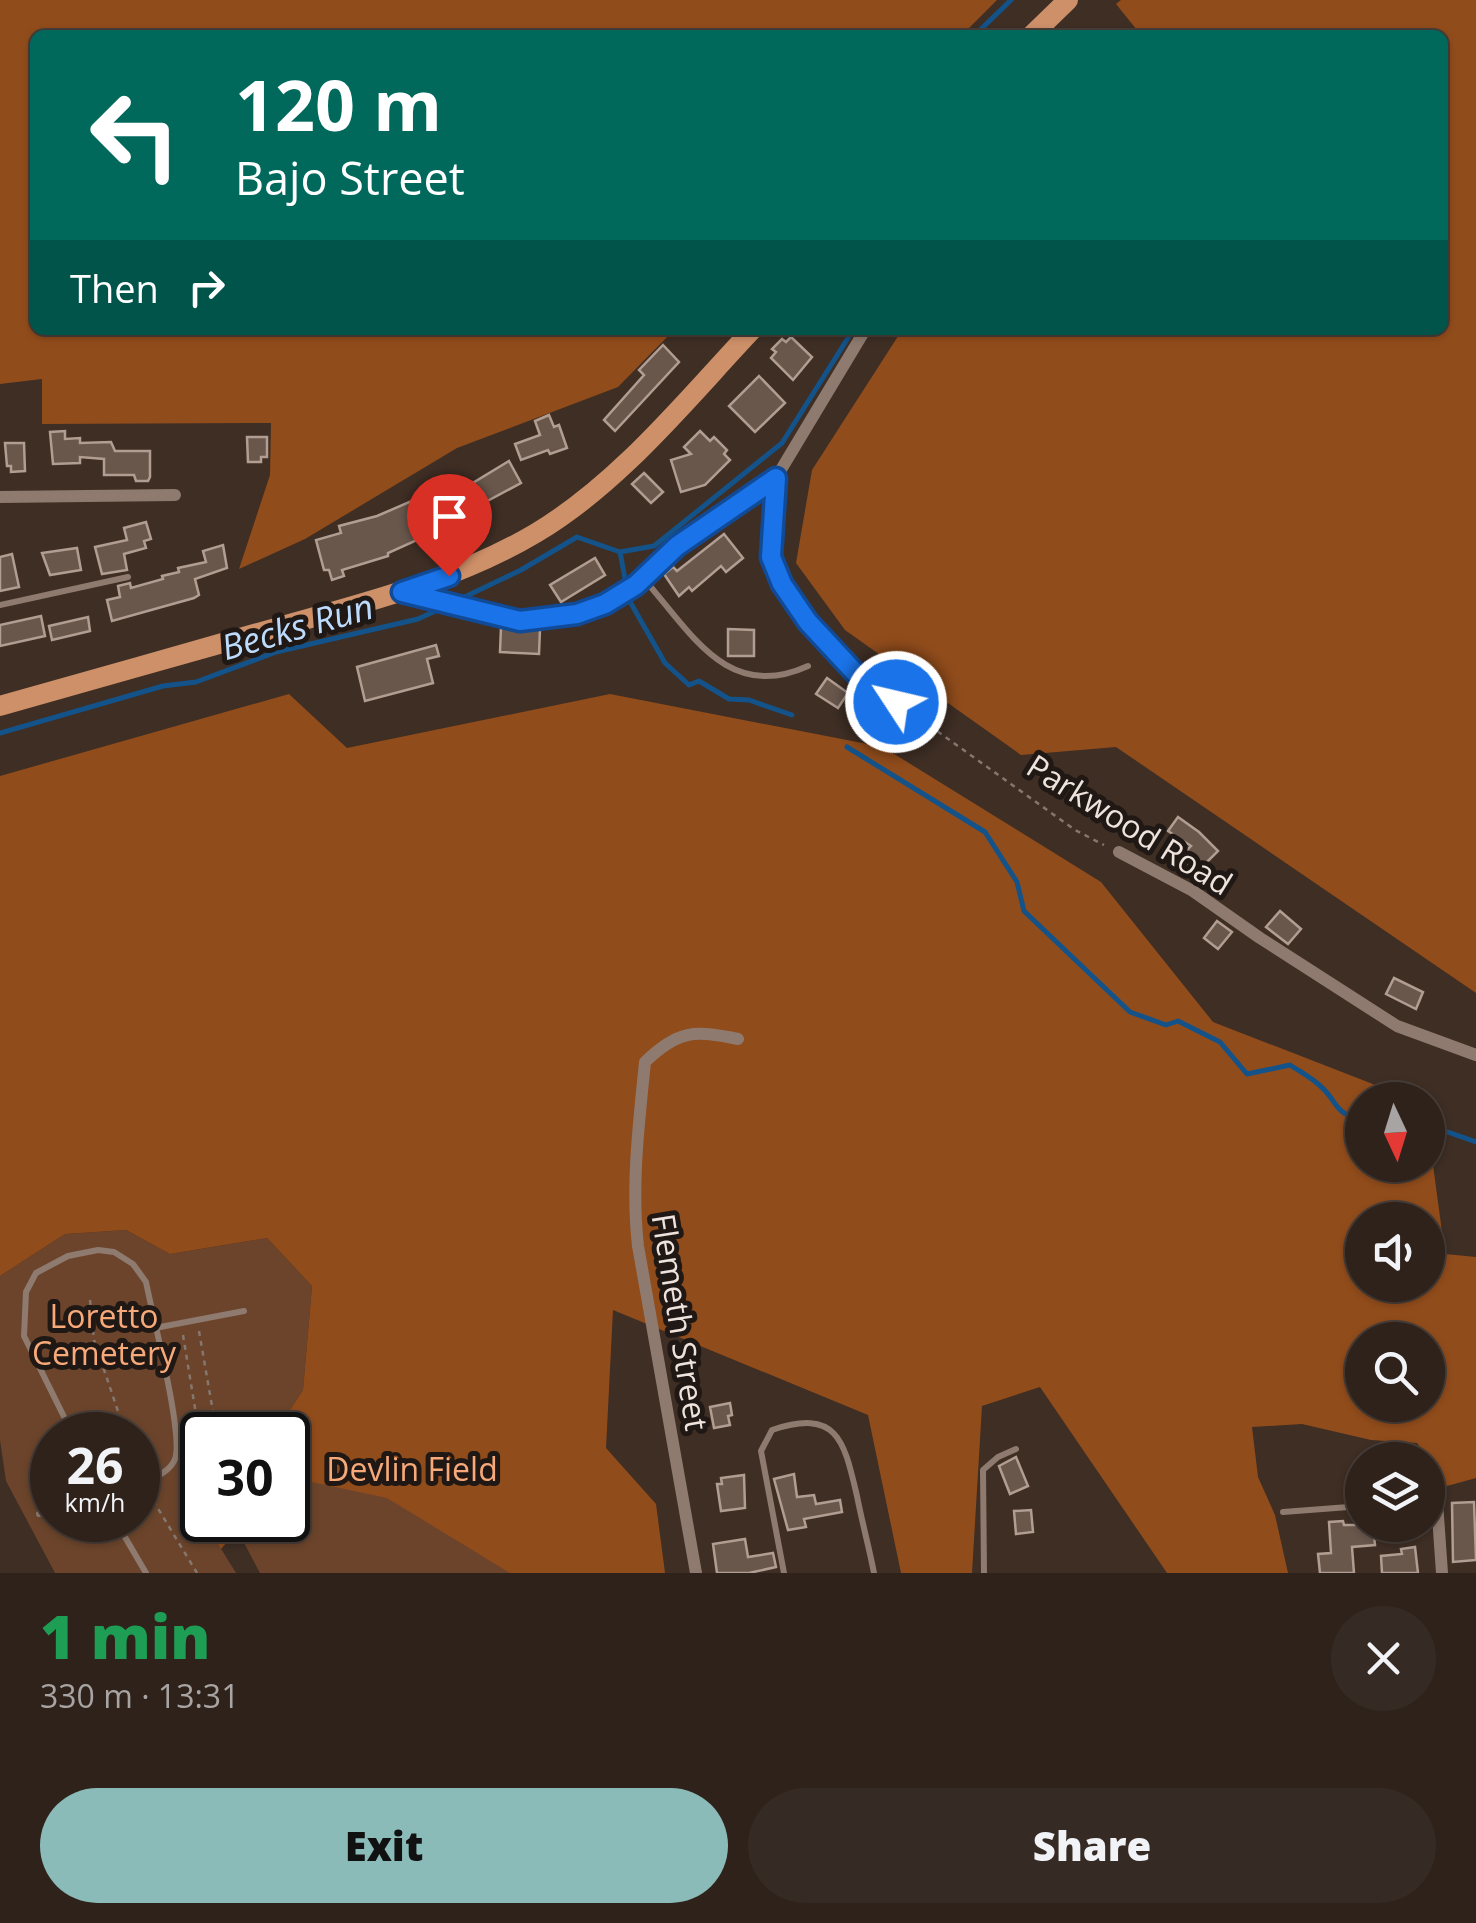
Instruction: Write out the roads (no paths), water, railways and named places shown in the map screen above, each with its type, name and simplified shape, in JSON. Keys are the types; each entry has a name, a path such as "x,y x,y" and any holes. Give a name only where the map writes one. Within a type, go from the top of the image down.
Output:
{"main road":[{"path":"1037,30 1068,0"},
{"path":"0,706 402,592 494,555 538,532 578,504 637,452 747,335"}],"street":[{"path":"402,592 430,602 520,621 577,614 618,596 677,546 776,478 862,335"},
{"path":"776,478 771,557 782,584 808,622 861,679 896,702"},
{"path":"0,497 175,495"},
{"name":"Parkwood Road","path":"1119,852 1193,890 1397,1026 1476,1055"},
{"name":"Flemeth Street","path":"696,1573 638,1246 634,1209 638,1134 645,1062 667,1041 684,1034 709,1033 738,1039"},
{"path":"1438,1542 1442,1573"}],"lane":[{"path":"0,605 128,577"},
{"path":"639,581 726,668 751,678 788,675 808,666"},
{"path":"62,1412 24,1336 26,1292 36,1273 68,1256 98,1250 114,1252 134,1264 146,1282 174,1426 176,1457 160,1474"},
{"path":"155,1328 244,1311"},
{"path":"784,1573 761,1450 772,1430 794,1423 829,1428 840,1438 849,1457 874,1573"},
{"path":"984,1573 983,1470 1016,1449"},
{"path":"1283,1512 1345,1507"},
{"path":"128,1542 146,1573"}],"waterway":[{"name":"Becks Run","path":"980,30 1011,0"},
{"name":"Becks Run","path":"454,602 521,570 577,537 620,552 654,546 782,443 850,335"},
{"path":"620,552 629,600 665,663 689,685 699,681 729,699 749,700 792,715"},
{"name":"Becks Run","path":"0,733 163,686 196,682 276,652 418,619 444,607"},
{"path":"847,747 985,832 1017,882 1024,911 1130,1012 1166,1025 1178,1021 1220,1042 1247,1074 1290,1065 1318,1084 1345,1113"},
{"path":"1445,1131 1476,1142"}],"park label":[{"name":"Loretto Cemetery","path":"104,1334"},
{"name":"Devlin Field","path":"412,1468"}]}
